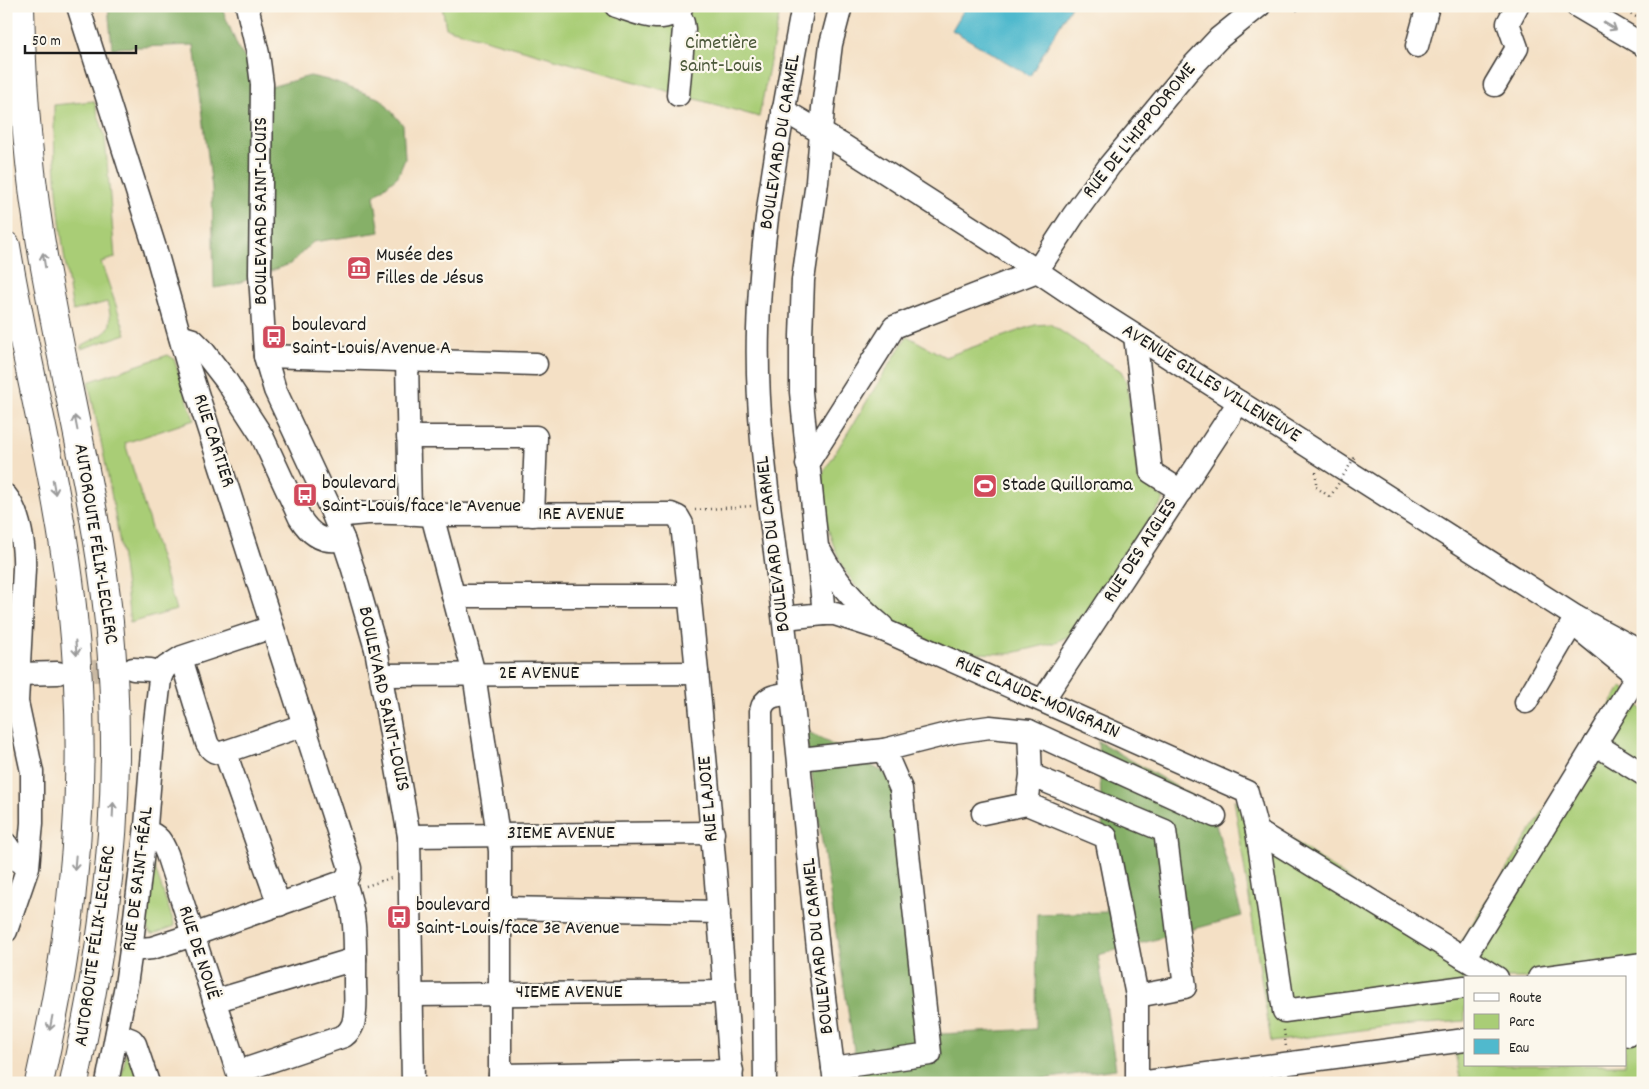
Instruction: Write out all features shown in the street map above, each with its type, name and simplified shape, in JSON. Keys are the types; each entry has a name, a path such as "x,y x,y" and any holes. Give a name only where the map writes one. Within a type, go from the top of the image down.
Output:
{"highway":[{"name":"AUTOROUTE FÉLIX-LECLERC","path":"20,6 26,127 42,252 96,526 112,667 115,745 112,828 105,906 74,1083"},
{"path":"26,127 39,6"},
{"name":"AUTOROUTE FÉLIX-LECLERC","path":"6,246 54,488 70,593 78,686 80,768 76,846 68,925 39,1083"}],"street":[{"name":"RUE CARTIER","path":"78,6 272,627 350,866 346,878 351,902 355,959 354,1016 352,1027 344,1036 239,1077"},
{"name":"BOULEVARD SAINT-LOUIS","path":"247,6 258,54 262,84 260,274 265,356 275,390 343,539 368,619 381,675 409,836 413,1083"},
{"path":"616,6 655,18 670,16 680,8 684,29 678,94"},
{"name":"BOULEVARD DU CARMEL","path":"803,6 783,110 769,208 761,280 758,332 758,404 768,505 784,618 800,759 819,959 834,1075"},
{"path":"824,614 801,392 803,289 822,133 830,44 841,6"},
{"name":"RUE DE L'HIPPODROME","path":"1037,271 1072,216 1187,72 1219,38 1260,6"},
{"path":"1417,46 1428,6"},
{"path":"1495,85 1517,48 1508,23 1517,6"},
{"path":"1577,6 1643,45"},
{"name":"AVENUE GILLES VILLENEUVE","path":"783,110 822,133 1135,336 1544,596 1574,620 1643,653"},
{"path":"807,464 894,326 1037,271"},
{"path":"180,336 193,340 201,348 250,415 307,529 326,540 343,539"},
{"path":"1135,336 1151,472 1181,491"},
{"path":"265,356 536,364"},
{"path":"407,360 408,437 421,515 453,596 474,674 498,834 500,1079 732,1077"},
{"name":"RUE DES AIGLES","path":"1043,700 1239,402"},
{"path":"408,437 536,437 533,515"},
{"path":"6,496 11,502 14,535 24,569 17,702 13,727 31,766 33,778 28,865 6,931"},
{"name":"1RE AVENUE","path":"335,518 355,514 671,514 678,517"},
{"name":"RUE LAJOIE","path":"678,517 682,524 690,596 713,833 732,1077"},
{"path":"816,540 828,565 844,589 875,620 894,635"},
{"path":"453,596 690,596"},
{"name":"RUE CLAUDE-MONGRAIN","path":"784,618 835,614 894,635 1043,700 1247,792 1257,831"},
{"path":"1464,958 1595,744 1641,674 1574,620 1526,702"},
{"path":"134,668 162,673 168,665 181,658 272,627"},
{"path":"181,658 207,743 212,751 224,752 304,725"},
{"path":"18,674 58,673"},
{"name":"RUE DE SAINT-RÉAL","path":"107,1083 131,950 146,832 153,739 162,673"},
{"name":"2E AVENUE","path":"381,675 697,673"},
{"path":"765,1083 762,952 761,711 764,703 770,698 792,693"},
{"path":"1068,749 1077,716"},
{"path":"800,759 884,750 956,732 990,727 1029,731 1215,816"},
{"path":"1028,804 1031,774 1029,731"},
{"path":"1595,744 1643,774"},
{"path":"834,1075 930,1054 901,789 884,750"},
{"path":"224,752 279,905"},
{"path":"1031,774 1165,831 1185,987 1138,996"},
{"path":"983,813 1028,804 1106,837 1138,996 1138,1083 1464,1040"},
{"path":"1257,831 1494,976"},
{"path":"1257,831 1284,1011 1464,987"},
{"name":"RUE DE NOUË","path":"146,832 156,835 163,845 239,1077"},
{"name":"3IEME AVENUE","path":"409,836 713,833"},
{"path":"6,844 17,860 28,865"},
{"path":"131,950 152,948 193,935 279,905 346,878"},
{"path":"500,908 719,912"},
{"path":"214,1001 355,959"},
{"path":"1556,976 1639,966 1632,1035"},
{"name":"4IEME AVENUE","path":"412,995 725,992"},
{"path":"117,1034 132,1040 135,1044 148,1083"}],"path":[{"path":"1294,6 1298,12 1306,6"},
{"path":"1618,6 1643,21"},
{"path":"1316,487 1330,497 1356,455"},
{"path":"678,517 689,510 768,505"},
{"path":"371,884 389,878"},
{"path":"1284,1011 1284,1031 1288,1062"}],"green space":[{"path":"108,6 221,6 239,50 262,80 270,87 310,76 328,80 381,99 403,125 405,159 398,176 374,196 380,232 313,242 290,264 233,285 214,288 212,188 194,45 112,48"},
{"name":"Cimetière Saint-Louis","path":"442,6 781,6 759,117 446,28"},
{"path":"94,101 105,137 115,258 101,262 126,334 81,349 81,346 106,331 109,326 110,312 107,302 73,311 59,209 54,105"},
{"name":"Stade Quillorama","path":"1050,324 1121,371 1127,383 1138,479 1164,499 1079,631 1054,643 1008,654 976,653 944,648 888,620 864,598 844,569 833,544 826,522 821,493 823,473 907,336 945,357 1035,325"},
{"path":"168,355 174,359 194,420 125,443 176,610 130,623 123,562 113,502 88,382"},
{"path":"1622,686 1643,711 1643,1018 1626,1017 1626,976 1464,976 1464,1021 1384,1027 1271,1042 1234,799 1454,953"},
{"path":"805,730 885,773 902,803 940,1034 1036,1029 1037,914 1107,912 1098,741 1211,807 1242,916 1098,955 1116,1069 1013,1083 859,1083"},
{"path":"152,860 175,926 154,934 150,933 147,927"},
{"path":"1626,1036 1643,1038 1643,1083 1461,1083 1454,1048 1464,1046 1464,1066 1626,1066"},
{"path":"127,1050 143,1083 120,1083"}],"water":[{"path":"966,6 1071,6 1030,76 952,30"}],"tunnel":[{"path":"60,673 130,669"}],"place":[{"name":"Musée des Filles de Jésus","path":"359,268"},
{"name":"boulevard Saint-Louis/Avenue A","path":"274,337"},
{"name":"Stade Quillorama","path":"985,486"},
{"name":"boulevard Saint-Louis/face 1e Avenue","path":"305,495"},
{"name":"boulevard Saint-Louis/face 3e Avenue","path":"399,917"}]}
